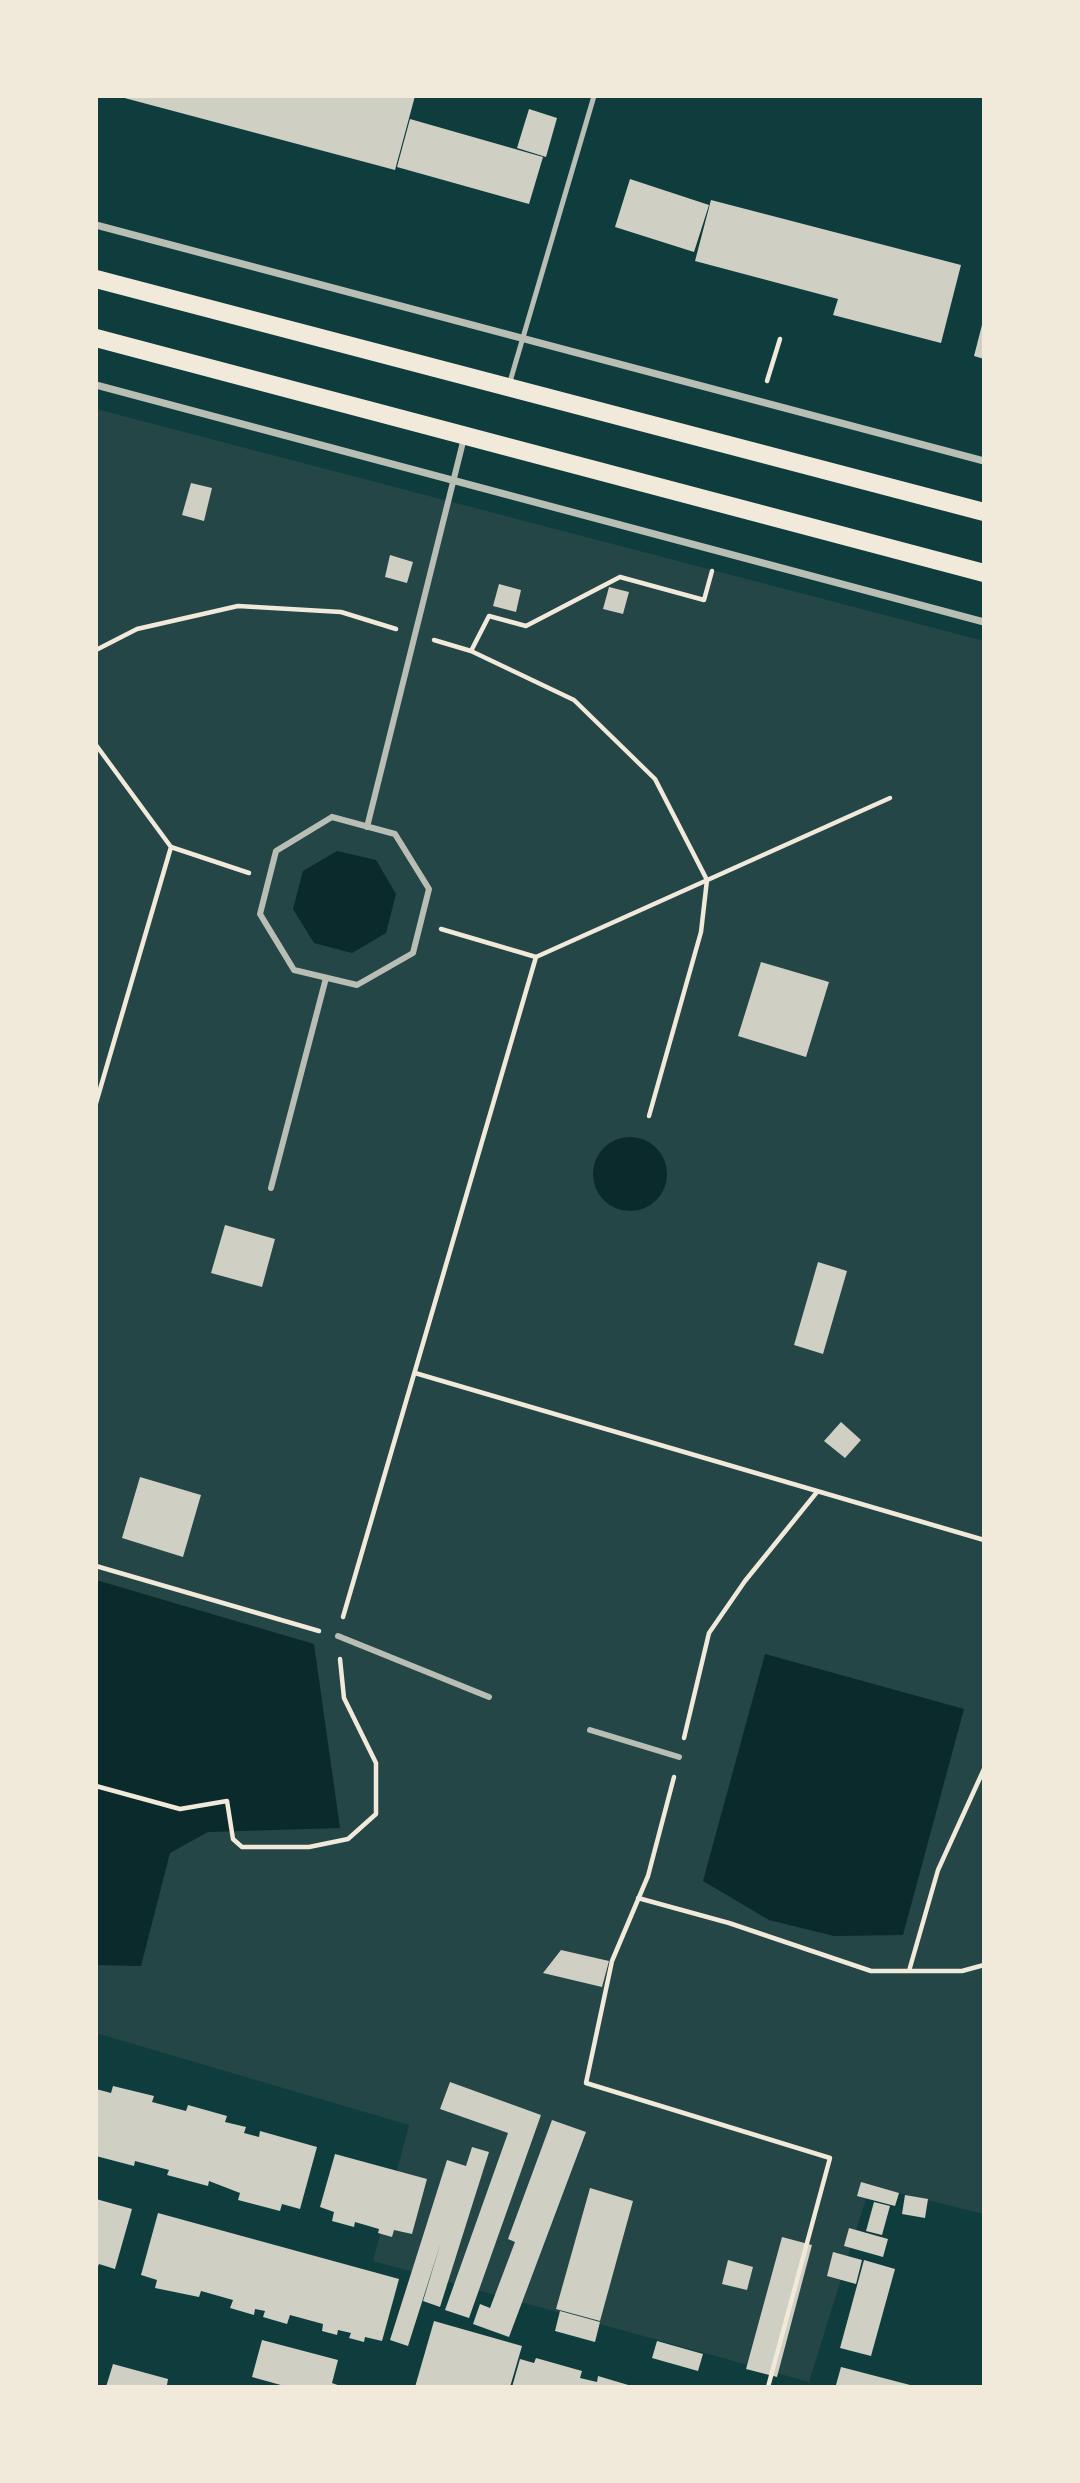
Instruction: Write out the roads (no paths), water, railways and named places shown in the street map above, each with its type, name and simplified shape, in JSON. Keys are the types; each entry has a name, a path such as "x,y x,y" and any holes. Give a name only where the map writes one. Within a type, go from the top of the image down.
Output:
{"main road":[{"path":"96,279 509,385 984,512"},
{"path":"96,338 984,573"}],"street":[{"path":"96,225 984,461"},
{"path":"96,385 984,622"},
{"path":"366,827 465,436"},
{"path":"332,817 366,827 395,834 429,889 413,953 357,985 294,970 260,914 276,851 332,817"},
{"path":"271,1188 327,978"},
{"path":"338,1636 489,1697"},
{"path":"590,1730 679,1757"}],"lane":[{"path":"509,385 594,96"}]}
